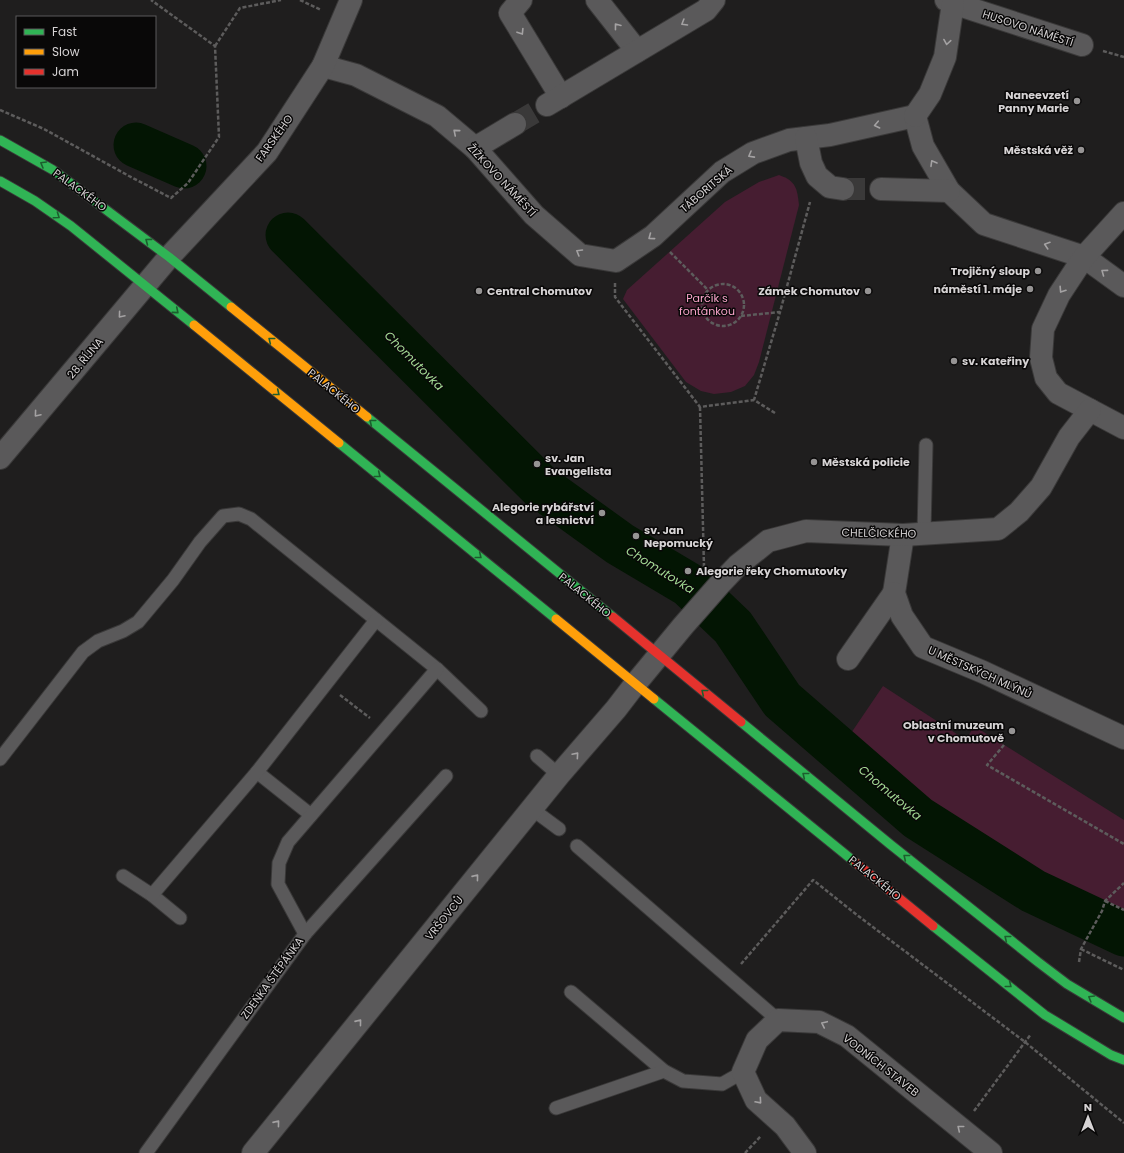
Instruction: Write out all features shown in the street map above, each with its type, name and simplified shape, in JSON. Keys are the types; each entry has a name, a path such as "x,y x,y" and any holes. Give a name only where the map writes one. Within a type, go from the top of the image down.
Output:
{"main road":[{"name":"PALACKÉHO","path":"0,140 53,170 169,257 891,845 1067,984 1124,1018"},
{"name":"PALACKÉHO","path":"0,181 35,201 71,226 636,683 938,930 1045,1014 1111,1055 1124,1060"}],"street":[{"name":"FARSKÉHO","path":"169,257 267,152 323,66 351,0"},
{"path":"521,0 510,13 554,101 706,10 714,0"},
{"path":"597,0 637,51"},
{"name":"HUSOVO NÁMĚSTÍ","path":"915,116 930,94 945,57 950,2 1082,45"},
{"name":"ŽIŽKOVO NÁMĚSTÍ","path":"323,66 356,75 437,116 476,148 534,215 580,254 616,261"},
{"path":"915,116 923,146 949,191 984,224 1084,257 1124,286"},
{"name":"TÁBORITSKÁ","path":"616,261 653,236 722,172 753,153 789,140 830,135 915,116"},
{"path":"476,148 515,124"},
{"path":"806,138 811,163 817,176 830,187 843,189"},
{"path":"881,189 949,191"},
{"path":"1124,213 1084,257 1059,295 1043,328 1041,358 1046,378 1058,393 1124,428"},
{"name":"28. ŘÍJNA","path":"0,458 169,257"},
{"name":"CHELČICKÉHO","path":"658,655 683,626 711,579 738,565 768,541 806,531 903,535 998,529 1019,512 1040,487 1069,437 1090,410"},
{"name":"U MĚSTSKÝCH MLÝNŮ","path":"903,535 894,592 902,616 923,647 984,672 1124,738"},
{"path":"848,659 894,592"},
{"path":"636,683 658,655"},
{"name":"VRŠOVCŮ","path":"253,1153 559,775 616,709 636,683"},
{"path":"778,1020 757,1040 743,1072 756,1100 785,1126 805,1153"},
{"name":"VODNÍCH STAVEB","path":"778,1020 819,1022 847,1036 990,1153"}],"lane":[{"path":"924,534 926,444"},
{"path":"0,759 83,652 98,641 123,631 138,622 173,580 200,542 223,516 239,514 252,519 437,669 480,711"},
{"path":"152,895 257,772 376,620"},
{"name":"ZDEŇKA ŠTĚPÁNKA","path":"146,1153 305,934 278,884 279,863 288,842 437,669"},
{"path":"537,756 559,775"},
{"path":"257,772 312,815"},
{"path":"305,934 446,776"},
{"path":"532,809 559,829"},
{"path":"577,846 778,1020"},
{"path":"123,876 152,895 180,918"},
{"path":"571,992 664,1071 683,1082 722,1084 743,1072"},
{"path":"556,1108 664,1071"}],"path":[{"path":"151,0 215,46"},
{"path":"0,110 44,129 171,198 188,183 219,137 215,46 240,8 281,0"},
{"path":"754,400 780,312 817,176"},
{"path":"653,236 708,290"},
{"path":"616,261 615,297 700,407 711,579"},
{"path":"720,284 727,284 739,290 745,303 744,310 736,322 730,325 716,325 705,316 702,303 708,290 720,284"},
{"path":"741,316 780,312"},
{"path":"700,407 754,400 775,413"},
{"path":"326,684 385,730"},
{"path":"1004,745 987,765 1124,844"},
{"path":"729,978 813,880 1025,1042 1124,1123"},
{"path":"1067,984 1077,970 1081,949 1102,911 1105,901 1124,883"},
{"path":"1105,901 1124,910"},
{"path":"1081,949 1124,970"},
{"path":"961,1129 1045,1014"}],"green space":[{"name":"Parčík s fontánkou","path":"779,175 785,177 795,186 799,205 759,362 754,375 745,386 731,392 714,394 701,391 686,382 623,299 627,290 725,202 759,182"},
{"path":"883,686 966,740 974,726 1124,820 1124,923 1009,867 901,795 845,742"}],"waterway":[{"name":"Chomutovka","path":"136,145 184,166"},
{"name":"Chomutovka","path":"288,235 541,487 620,544 689,585 733,627 782,700 918,818 1033,891 1124,934"}],"tunnel":[{"path":"515,124 547,105"},
{"path":"843,189 881,189"}],"traffic: fast":[{"path":"0,140 53,170 169,257 231,307"},
{"path":"0,181 35,201 71,226 194,325"},
{"path":"367,417 613,617"},
{"path":"339,443 556,619"},
{"path":"654,699 856,863"},
{"path":"741,722 891,845 1038,962 1067,984 1124,1018"},
{"path":"933,926 1045,1015 1111,1055 1124,1060"}],"traffic: slow":[{"path":"231,307 367,417"},
{"path":"194,325 339,443"},
{"path":"556,619 654,699"}],"traffic: jam":[{"path":"613,617 741,722"},
{"path":"856,863 933,926"}],"place":[{"name":"Naneevzetí Panny Marie","path":"1077,101"},
{"name":"Městská věž","path":"1081,150"},
{"name":"Trojičný sloup","path":"1038,271"},
{"name":"náměstí 1. máje","path":"1030,289"},
{"name":"Central Chomutov","path":"479,291"},
{"name":"Zámek Chomutov","path":"868,291"},
{"name":"sv. Kateřiny","path":"954,361"},
{"name":"Městská policie","path":"814,462"},
{"name":"sv. Jan Evangelista","path":"537,464"},
{"name":"Alegorie rybářství a lesnictví","path":"602,513"},
{"name":"sv. Jan Nepomucký","path":"636,536"},
{"name":"Alegorie řeky Chomutovky","path":"688,571"},
{"name":"Oblastní muzeum v Chomutově","path":"1012,731"}]}
